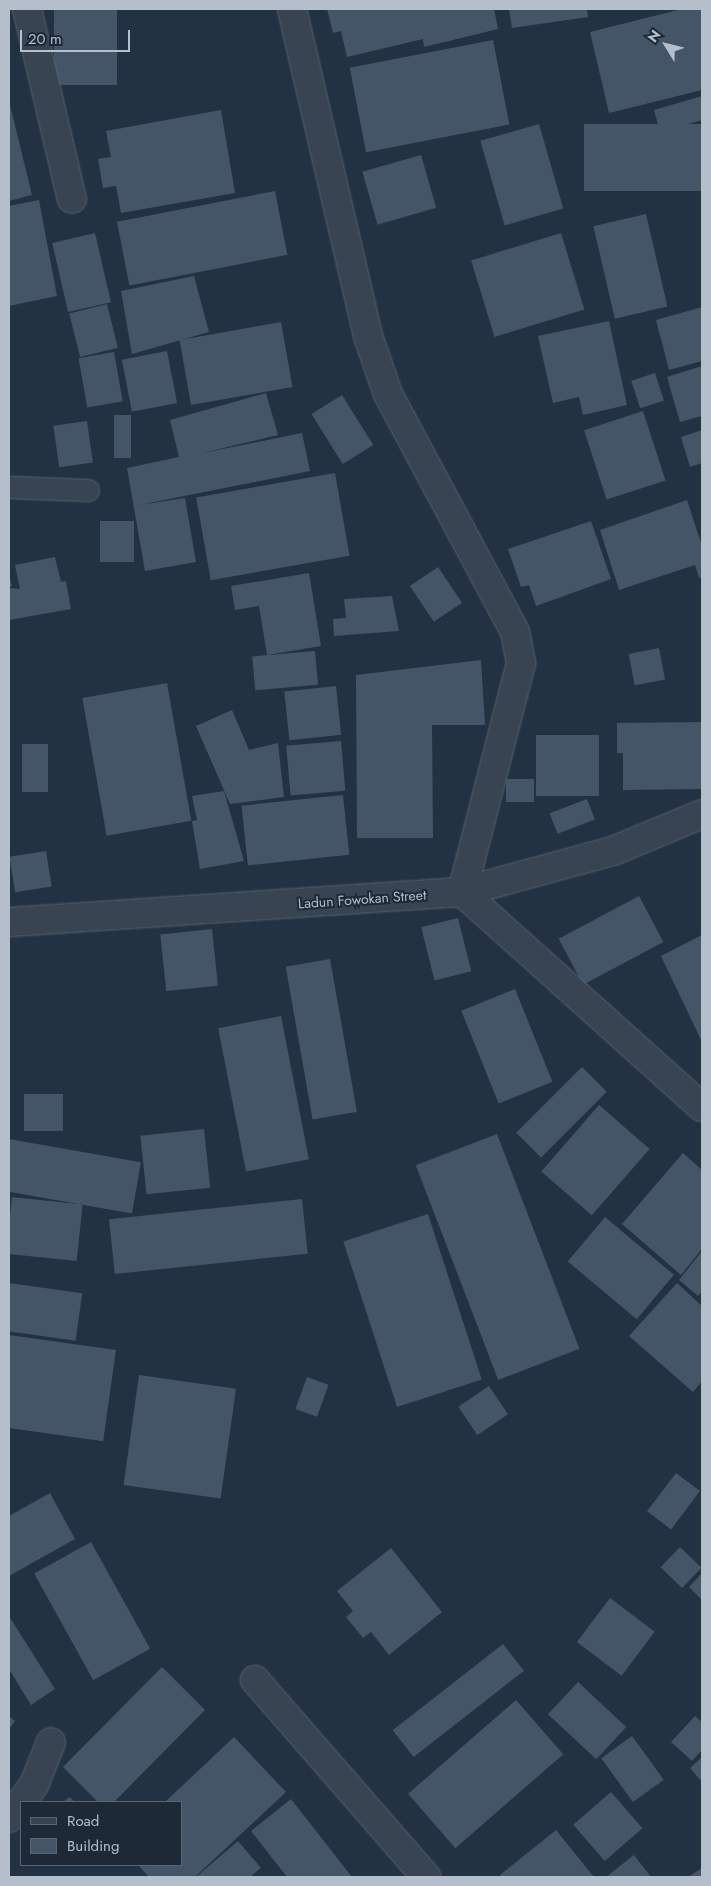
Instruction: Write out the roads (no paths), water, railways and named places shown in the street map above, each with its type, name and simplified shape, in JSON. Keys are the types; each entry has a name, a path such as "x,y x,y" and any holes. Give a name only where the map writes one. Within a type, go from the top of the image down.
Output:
{"street":[{"path":"27,9 72,199"},
{"path":"292,9 369,339 388,394 515,632 521,663 462,892 702,1107"},
{"name":"Ladun Fowokan Street","path":"9,922 462,892 612,851 702,814"},
{"path":"255,1680 426,1877"},
{"path":"22,1801 34,1785 51,1742"},
{"path":"9,1818 20,1803"}],"lane":[{"path":"9,486 88,490"}]}
